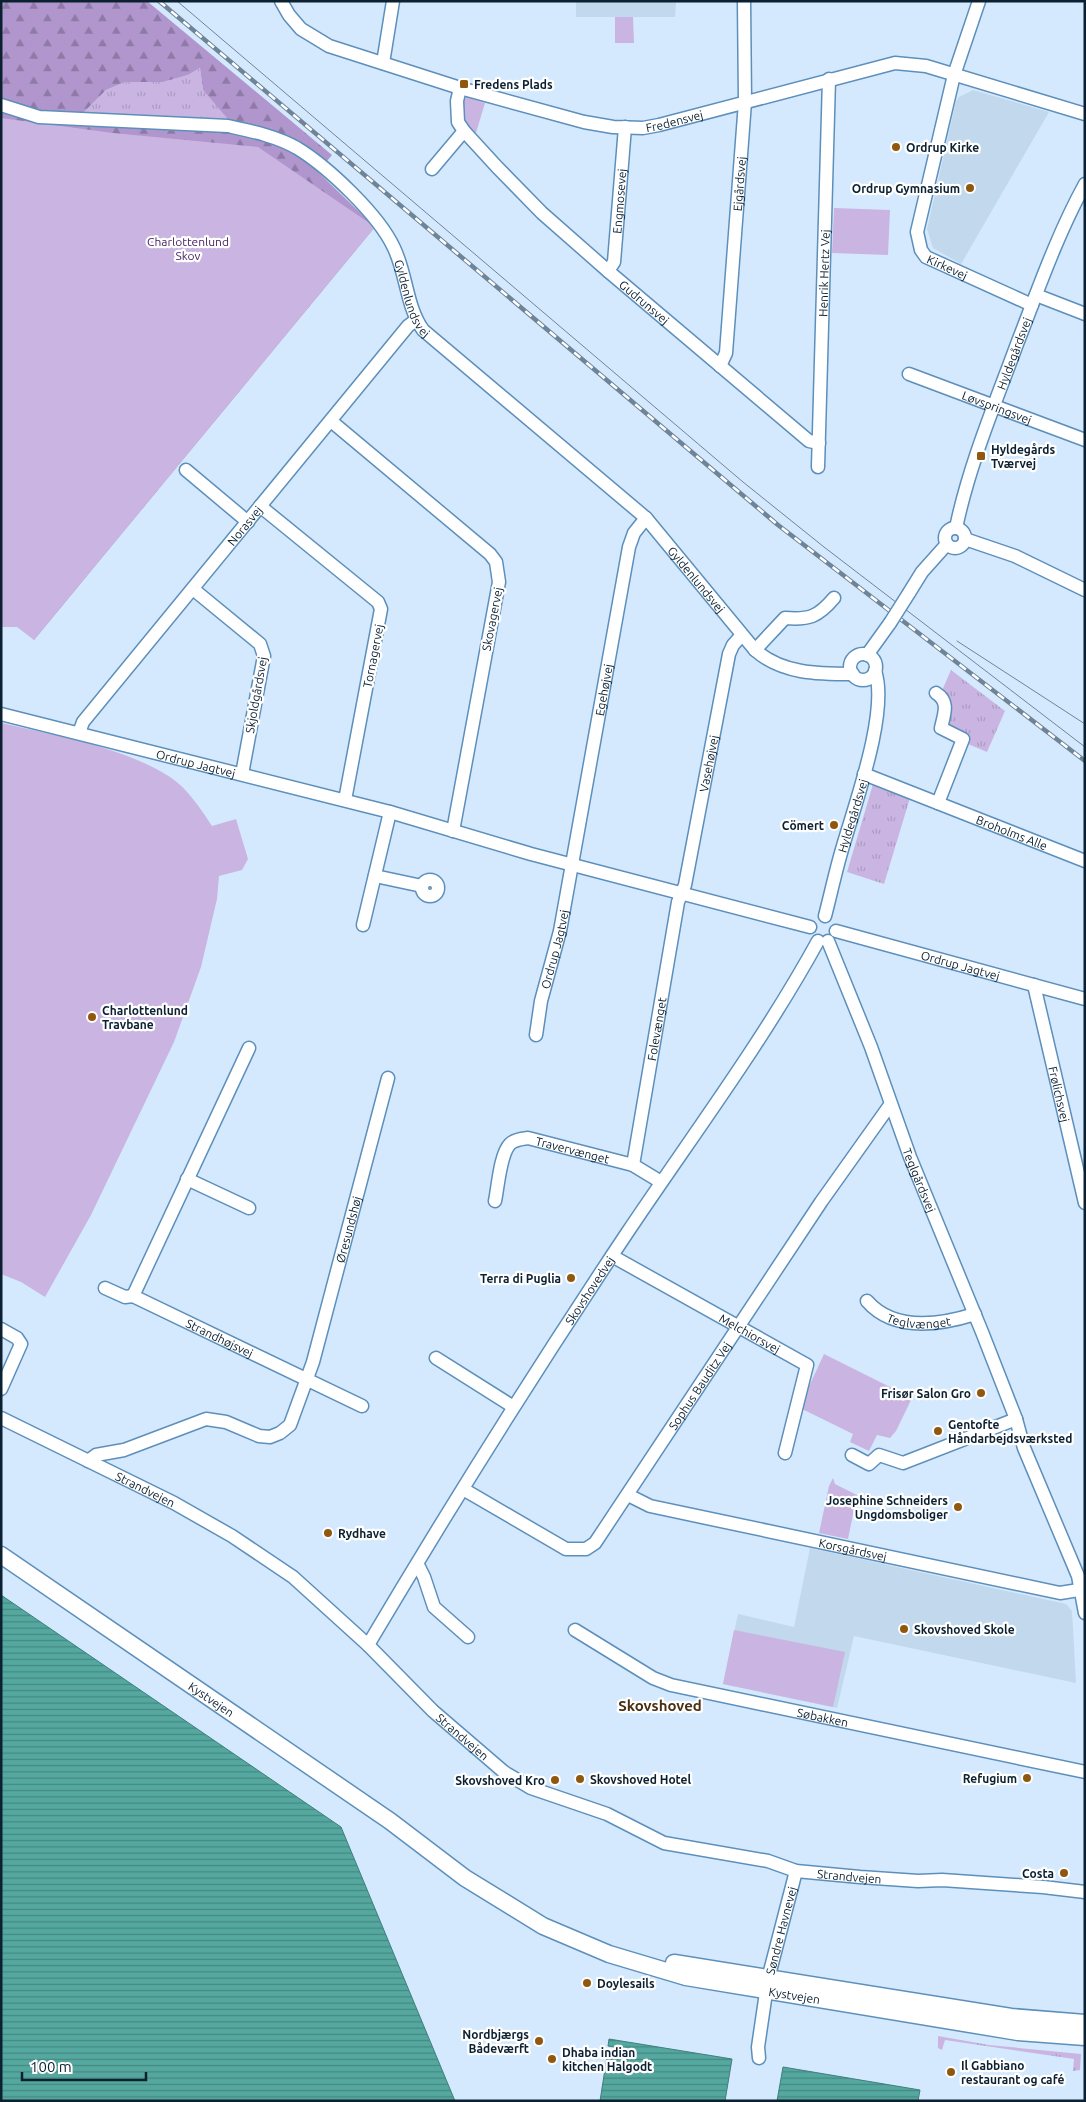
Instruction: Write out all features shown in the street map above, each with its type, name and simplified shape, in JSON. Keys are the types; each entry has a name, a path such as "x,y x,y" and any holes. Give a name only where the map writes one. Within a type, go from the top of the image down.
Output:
{"main road":[{"name":"Kystvejen","path":"1,1555 390,1821 419,1845 473,1884 543,1926 609,1954 686,1977 767,1985 1011,2018 1085,2023"},
{"name":"Kystvejen","path":"1,1566 385,1829 419,1845"},
{"name":"Kystvejen","path":"767,1985 1018,2032 1085,2036"}],"street":[{"name":"Fredensvej","path":"281,1 288,14 314,39 460,88 584,122 625,128 659,125 895,63 910,63 954,74 1085,114"},
{"path":"383,63 393,1"},
{"name":"Ejgårdsvej","path":"720,366 726,353 745,102 744,1"},
{"name":"Kirkevej","path":"979,1 954,74 917,232 921,250 926,257 1034,300 1085,314"},
{"name":"Henrik Hertz Vej","path":"818,467 829,79"},
{"path":"432,169 464,131 457,112 460,88"},
{"name":"Gyldenlundsvej","path":"1,105 39,117 228,126 254,131 297,148 357,199 387,234 400,265 416,320 423,330 646,518 741,636 755,650 777,665 792,670 826,673 852,669 860,679 871,666"},
{"name":"Engmosevej","path":"608,272 614,262 625,128"},
{"name":"Gudrunsvej","path":"464,131 542,213 608,272 809,441 819,443"},
{"name":"Hyldegårdsvej","path":"956,528 963,497 994,406 1060,234 1085,184"},
{"name":"Norasvej","path":"79,733 83,722 192,588 408,326 416,320"},
{"name":"Løvspringsvej","path":"909,374 1085,440"},
{"name":"Skovagervej","path":"331,421 490,554 499,572 499,582 453,831"},
{"path":"186,470 248,522"},
{"name":"Tornagervej","path":"260,506 378,602 381,609 345,800"},
{"name":"Egehøjvej","path":"571,864 629,547 634,533 646,518"},
{"path":"956,528 962,530 964,539 958,547 947,544 945,535 949,529 956,528"},
{"path":"964,539 1015,556 1085,590"},
{"path":"852,669 856,656 871,666 887,628 928,564 947,544"},
{"name":"Skjoldgårdsvej","path":"192,588 260,644 263,650 264,656 242,774"},
{"path":"755,650 785,618 803,620 822,612 834,598"},
{"name":"Vasehøjvej","path":"681,894 685,886 729,654 733,645 741,636"},
{"name":"Hyldegårdsvej","path":"825,916 864,774 876,714 872,693 871,666"},
{"path":"936,693 943,698 946,707 940,728 963,739 938,803"},
{"name":"Ordrup Jagtvej","path":"1,714 345,800 571,864 810,927"},
{"name":"Broholms Alle","path":"864,774 1085,861"},
{"path":"364,925 390,812"},
{"name":"Ordrup Jagtvej","path":"536,1035 541,1001 554,956 571,864"},
{"path":"375,876 422,886"},
{"name":"Folevænget","path":"632,1165 672,933 681,894"},
{"path":"825,916 833,921 827,938 811,935 810,927 816,918 825,916"},
{"name":"Ordrup Jagtvej","path":"827,938 1034,985 1085,999"},
{"name":"Teglgårdsvej","path":"827,938 871,1047 890,1105 1016,1418 1024,1448 1083,1589 1085,1613"},
{"name":"Skovshovedvej","path":"368,1645 418,1565 512,1406 827,938"},
{"name":"Frølichsvej","path":"1034,985 1085,1203"},
{"path":"133,1296 249,1048"},
{"name":"Øresundshøj","path":"88,1461 96,1455 124,1450 206,1419 226,1422 259,1436 270,1437 280,1433 290,1424 307,1380 388,1078"},
{"name":"Sophus Bauditz Vej","path":"464,1488 566,1549 586,1549 595,1543 836,1180 890,1105"},
{"name":"Travervænget","path":"495,1201 503,1157 509,1144 518,1139 528,1138 632,1165 661,1182"},
{"path":"187,1179 249,1208"},
{"name":"Melchiorsvej","path":"612,1256 807,1365 785,1453"},
{"name":"Strandhøjsvej","path":"105,1288 125,1298 133,1296 307,1380"},
{"name":"Teglvænget","path":"867,1301 874,1310 900,1322 914,1324 962,1318 975,1314"},
{"path":"1,1329 17,1338 21,1344 1,1389"},
{"path":"436,1358 512,1406"},
{"path":"307,1380 362,1406"},
{"name":"Strandvejen","path":"1,1418 174,1503 232,1536 293,1578 368,1645 432,1711 504,1772 523,1785 607,1814 664,1843 768,1861 796,1871 860,1878 918,1881 942,1880 1085,1892"},
{"path":"852,1455 869,1464 879,1455 903,1463 1016,1418"},
{"name":"Korsgårdsvej","path":"628,1495 650,1506 1060,1593 1083,1589"},
{"path":"418,1565 434,1607 468,1637"},
{"name":"Søbakken","path":"575,1630 653,1678 671,1685 1085,1772"},
{"name":"Søndre Havnevej","path":"759,2058 758,2047 767,1985 796,1871"}],"shaded area":[{"path":"576,1 676,1 675,17 576,17"},
{"name":"Ordrup Gymnasium","path":"973,90 1049,112 961,264 933,248 927,229 956,101 959,97"},
{"name":"Skovshoved Skole","path":"810,1548 1066,1604 1072,1611 1076,1683 854,1636 837,1708 723,1684 738,1614 794,1627"},
{"path":"1,1595 341,1827 455,2101 1,2101"},
{"path":"609,2039 732,2059 725,2101 600,2101 608,2050 631,2054 632,2050 608,2046"},
{"path":"783,2067 920,2090 918,2101 777,2101"}],"green space":[{"name":"Charlottenlund Skov","path":"1,1 147,1 332,155 318,172 375,227 34,640 1,594","holes":["200,68 203,90 228,119 83,113 106,90 125,82 163,82 188,75"]},
{"path":"615,17 633,17 634,43 615,43"},
{"path":"200,68 203,90 229,119 83,113 106,90 125,82 163,82 188,75"},
{"path":"466,97 485,103 475,136 464,118 463,107"},
{"name":"Charlottenlund Skov","path":"1,118 113,133 258,147 375,227 34,640 17,627 1,627"},
{"path":"834,208 890,210 888,255 832,253"},
{"path":"951,670 1005,711 987,752 937,731 945,706 937,702"},
{"name":"Charlottenlund Travbane","path":"2,723 111,750 152,767 170,777 183,788 212,826 236,819 248,859 242,870 219,876 217,899 201,967 174,1042 91,1215 45,1297 21,1282 1,1274"},
{"path":"873,784 910,798 884,884 847,872"},
{"path":"824,1354 912,1398 896,1431 890,1438 877,1435 869,1451 850,1442 853,1434 802,1409 806,1393"},
{"path":"833,1478 835,1484 857,1495 848,1539 819,1533 829,1486"},
{"path":"734,1630 845,1652 833,1707 723,1684"},
{"path":"938,2036 989,2045 1081,2054 1080,2070 1073,2071 1074,2059 945,2040 942,2050 938,2048"}],"tram line":[{"path":"177,1 743,482 824,547 1085,747"},
{"path":"957,641 1085,724"}],"railway":[{"path":"159,1 778,525 1085,761"}],"place":[{"name":"Fredens Plads","path":"464,84"},
{"name":"Ordrup Kirke","path":"896,147"},
{"name":"Ordrup Gymnasium","path":"970,188"},
{"name":"Hyldegårds Tværvej","path":"981,456"},
{"name":"Cömert","path":"834,825"},
{"name":"Charlottenlund Travbane","path":"92,1017"},
{"name":"Terra di Puglia","path":"571,1278"},
{"name":"Frisør Salon Gro","path":"981,1393"},
{"name":"Gentofte Håndarbejdsværksted","path":"938,1431"},
{"name":"Josephine Schneiders Ungdomsboliger","path":"958,1507"},
{"name":"Rydhave","path":"328,1533"},
{"name":"Skovshoved Skole","path":"904,1629"},
{"name":"Refugium","path":"1027,1778"},
{"name":"Skovshoved Hotel","path":"580,1779"},
{"name":"Skovshoved Kro","path":"555,1780"},
{"name":"Costa","path":"1064,1873"},
{"name":"Doylesails","path":"587,1983"},
{"name":"Nordbjærgs Bådeværft","path":"539,2041"},
{"name":"Dhaba indian kitchen Halgodt","path":"552,2059"},
{"name":"Il Gabbiano restaurant og café","path":"951,2072"}],"district":[{"name":"Skovshoved","path":"660,1705"}]}
